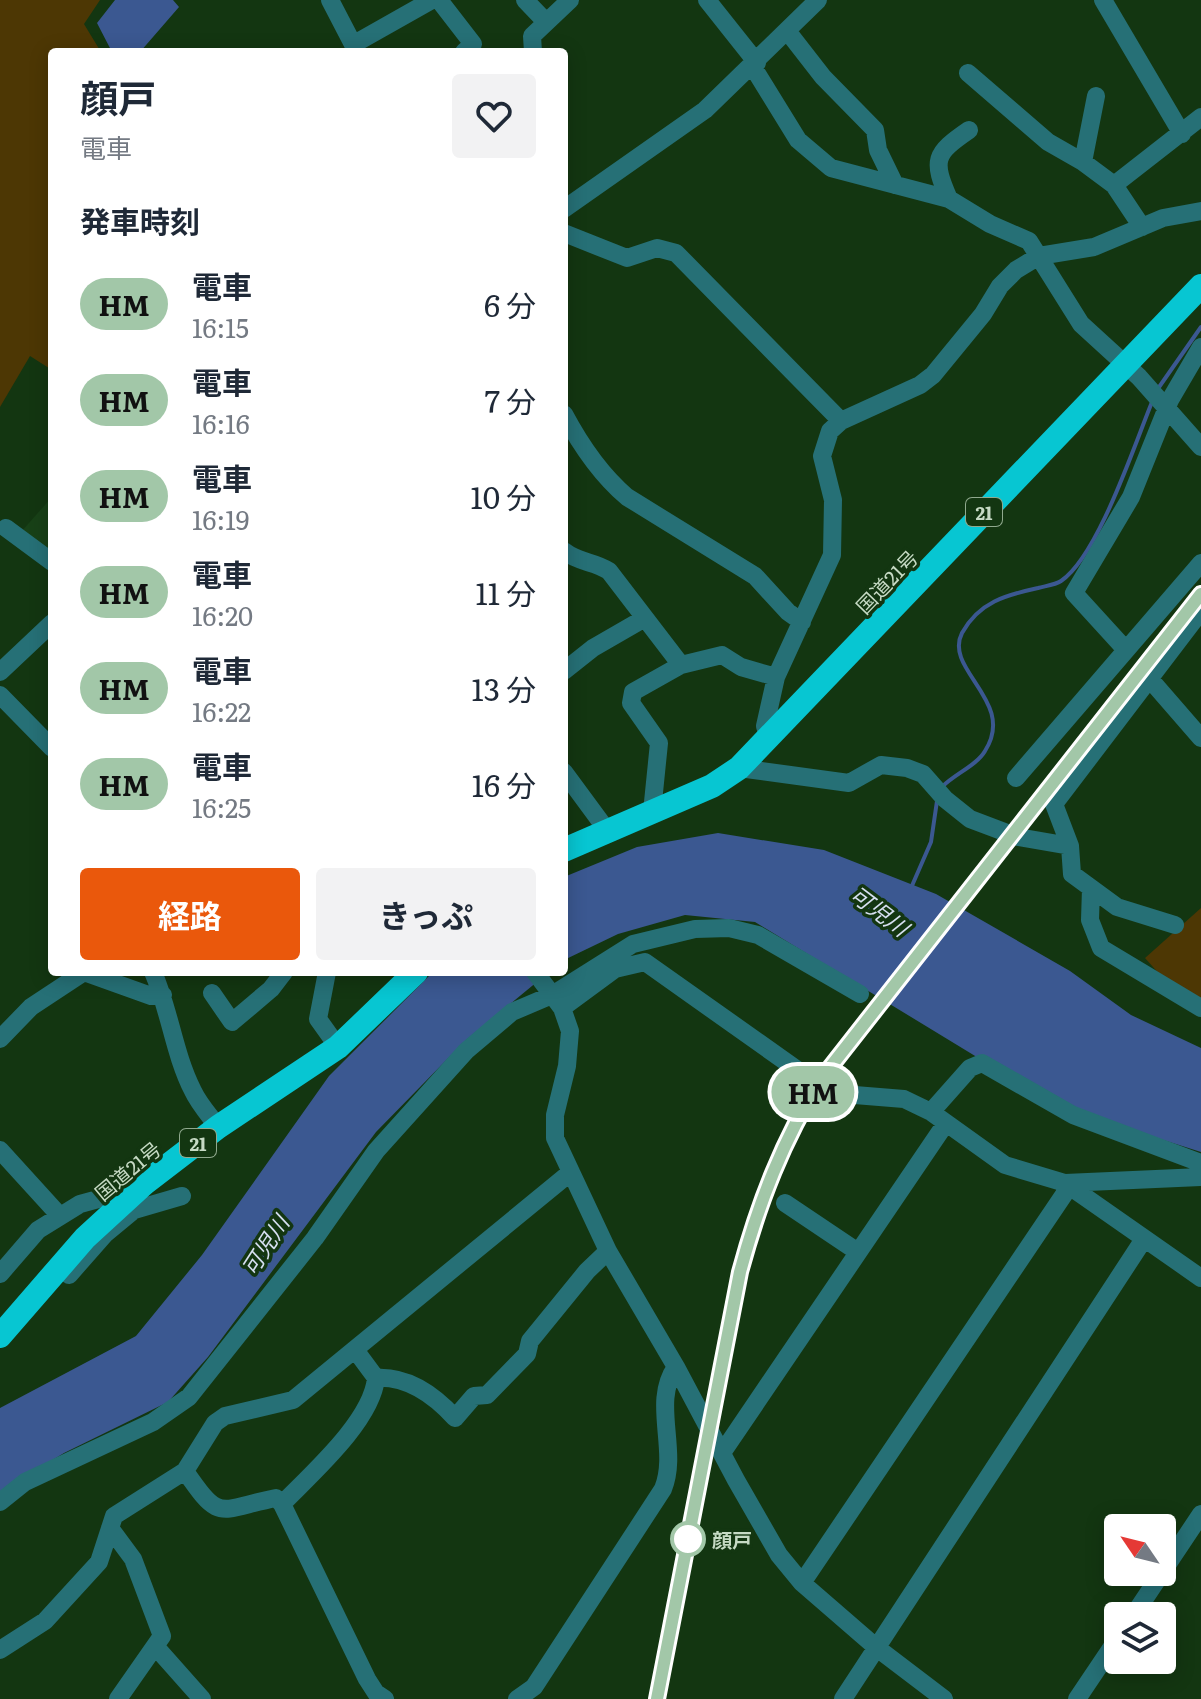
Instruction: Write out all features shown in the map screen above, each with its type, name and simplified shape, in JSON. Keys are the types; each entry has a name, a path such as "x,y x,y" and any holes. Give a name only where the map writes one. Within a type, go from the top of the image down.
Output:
{"highway":[{"name":"国道21号","path":"568,848 606,829 712,786 739,768 1201,286"},
{"name":"国道21号","path":"0,1336 85,1238 129,1206 145,1183 218,1127 338,1047 412,976"}],"street":[{"path":"330,0 356,48 432,0"},
{"path":"439,0 473,44 468,48"},
{"path":"525,0 546,22"},
{"path":"533,48 532,36 570,0"},
{"path":"707,0 755,65 788,125 809,151 831,168 949,199 990,224 1019,234 1039,256 1081,324 1126,363 1201,447"},
{"path":"568,206 694,119 755,65 818,0"},
{"path":"1103,0 1182,134"},
{"path":"788,32 823,77 875,130 878,150 895,185"},
{"path":"968,73 1048,142 1114,185 1142,227"},
{"path":"1083,162 1096,96"},
{"path":"1114,185 1201,117"},
{"path":"949,199 937,172 938,161 944,147 969,130"},
{"path":"769,739 765,726 776,677 832,555 833,500 822,456 830,431 841,421 920,385 933,375 975,325 1000,286 1016,270 1039,256 1094,247 1163,218 1201,211"},
{"path":"568,235 614,256 627,258 657,248 676,253 841,421"},
{"path":"1126,650 1074,593 1131,497 1170,400 1201,347"},
{"path":"568,422 580,445 609,482 627,497 755,576 788,612 802,622"},
{"path":"6,528 48,559"},
{"path":"568,554 577,561 597,563 609,571 681,665"},
{"path":"1016,778 1201,563"},
{"path":"1175,925 1117,907 1072,874 1070,846 1054,804 1201,611"},
{"path":"568,668 593,648 645,618"},
{"path":"0,672 48,627"},
{"path":"658,809 659,743 631,703 633,692 681,665 722,655 741,667 776,677"},
{"path":"1148,677 1201,738"},
{"path":"0,695 48,744"},
{"path":"739,768 849,783 881,765 907,768 923,774 945,799 970,819 1018,837 1070,846"},
{"path":"568,777 606,829"},
{"path":"1091,888 1090,920 1101,948 1201,1008"},
{"path":"557,1002 633,944 670,933 729,928 758,935 860,994"},
{"path":"0,1502 25,1482 153,1422 189,1397 416,1104 498,1022 520,1008 557,1002 615,969 645,962 789,1061 803,1077 830,1093 904,1099 939,1117 1005,1165 1065,1183 1201,1278"},
{"path":"0,1039 31,1007 78,976"},
{"path":"95,976 151,996 163,995"},
{"path":"155,976 183,1069 194,1093 218,1127"},
{"path":"212,993 232,1022 271,989 281,976"},
{"path":"326,976 318,1019 338,1047"},
{"path":"538,976 557,1002 570,1031 567,1066 555,1115 555,1138 608,1251 779,1555 802,1583 877,1648 944,1699"},
{"path":"722,1453 858,1252 970,1068 982,1063 1073,1115 1201,1163"},
{"path":"0,1150 60,1216"},
{"path":"0,1650 45,1621 99,1562 114,1516 185,1471 215,1423 225,1416 293,1400 571,1172"},
{"path":"0,1274 38,1230 60,1216 121,1189 137,1177 145,1183"},
{"path":"1065,1183 1201,1177"},
{"path":"802,1583 1065,1193 1065,1183"},
{"path":"69,1275 129,1206 182,1196"},
{"path":"785,1203 858,1252"},
{"path":"843,1699 1144,1239"},
{"path":"376,1378 411,1383 440,1402 455,1418 474,1396 487,1395 527,1354 530,1341 587,1271 608,1251"},
{"path":"282,1504 343,1440 375,1389 376,1378 356,1351"},
{"path":"517,1699 534,1687 663,1489 669,1460 667,1380 676,1367"},
{"path":"185,1471 209,1505 218,1510 276,1498 282,1504 377,1697"},
{"path":"1142,1602 1201,1514"},
{"path":"110,1528 133,1559 162,1636 118,1699"},
{"path":"155,1646 202,1699"},
{"path":"1077,1699 1104,1659"}],"shaded area":[{"path":"0,0 100,0 84,24 99,48 48,48 48,367 30,356 0,407"},
{"path":"48,502 48,554 21,532"},
{"path":"1201,908 1201,1002 1169,985 1145,958"}],"water":[{"path":"115,0 173,0 179,7 143,48 110,48 97,23"},
{"name":"可児川","path":"718,833 824,850 936,894 1070,971 1131,1015 1201,1048 1201,1152 1094,1118 985,1062 755,922 685,915 618,934 568,958 568,875 637,847"},
{"name":"可児川","path":"429,976 544,976 465,1041 376,1132 208,1357 168,1402 64,1453 0,1492 0,1408 136,1336 202,1255 329,1076"}],"waterway":[{"path":"1157,390 1201,327"},
{"path":"943,786 981,756 992,733 992,717 987,701 962,660 959,647 962,633 985,607 1015,594 1059,582 1075,568 1114,499 1152,402"},
{"path":"911,888 931,842 937,801"}],"railway":[{"path":"657,1699 740,1272 764,1196 795,1125 821,1079 1201,594"}],"train":[{"name":"HM","path":"657,1699 740,1272 758,1207 783,1144 821,1079 1201,594"}],"place":[{"name":"顔戸","path":"688,1539"}]}
